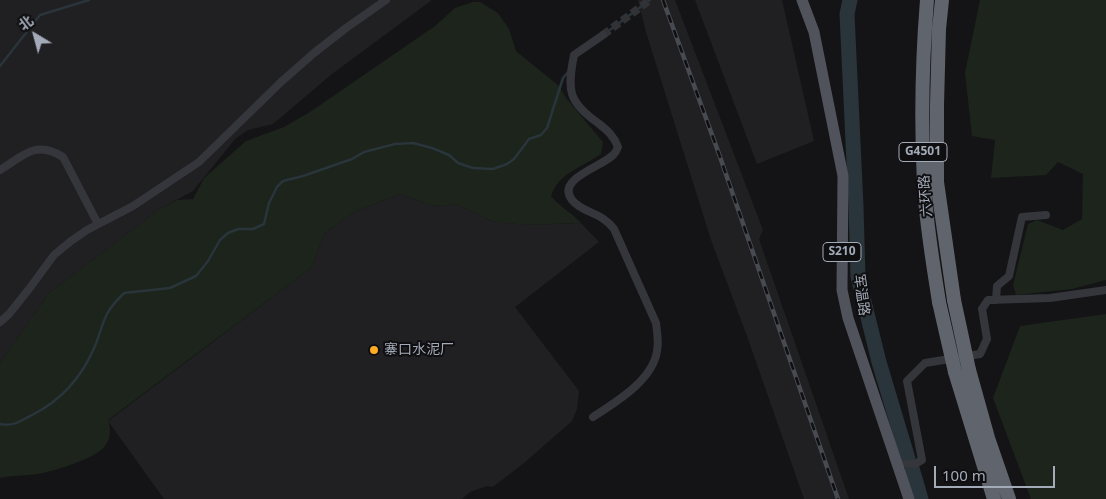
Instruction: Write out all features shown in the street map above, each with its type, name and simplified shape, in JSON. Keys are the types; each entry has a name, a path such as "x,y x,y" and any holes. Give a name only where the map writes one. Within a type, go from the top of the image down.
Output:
{"highway":[{"name":"六环路","path":"927,0 923,108 924,184 930,247 939,302 955,372 994,499"},
{"name":"六环路","path":"942,0 939,29 937,182 954,300 969,370 988,438 1009,499"}],"main road":[{"name":"军温路","path":"802,0 814,32 843,176 842,290 848,318 909,499"}],"street":[{"path":"0,322 29,289 54,255 71,241 98,224 133,206 199,162 281,82 314,53 386,0"},
{"path":"594,416 624,397 651,368 657,352 658,338 656,323 614,229 603,217 573,202 569,194 570,186 574,179 614,155 618,147 616,140 611,134 587,116 576,104 570,91 569,78 574,56 603,35"},
{"path":"0,170 27,153 40,148 55,152 63,157 98,224"},
{"path":"996,300 997,286 1009,276 1022,217 1046,215"},
{"path":"896,463 914,464 922,460 907,381 925,363 980,354 987,339 982,308 988,300 1050,298 1106,290"}],"shaded area":[{"path":"0,0 432,0 332,74 273,124 248,130 235,139 193,191 158,210 49,293 0,363"},
{"path":"638,0 675,0 763,230 759,239 849,499 804,499 711,240 646,32"},
{"path":"695,0 782,0 814,141 757,164"},
{"path":"980,0 1106,0 1106,280 1072,289 1016,295 1013,285 1028,224 1037,220 1063,230 1082,219 1083,174 1058,162 1046,175 991,178 995,140 972,136 965,73"},
{"path":"473,2 480,2 498,13 509,29 516,51 559,86 566,98 603,142 601,154 565,176 551,196 581,223 524,225 492,221 455,204 446,206 430,205 400,194 354,212 324,234 312,267 108,420 109,437 107,443 100,451 84,460 54,470 38,474 0,478 0,363 49,293 158,210 177,200 193,199 204,178 246,141 284,127 310,112 435,26 455,8"},
{"name":"寨口水泥厂","path":"400,194 430,205 446,206 455,204 492,221 524,225 581,223 599,242 515,307 579,391 577,409 572,421 493,487 487,486 470,492 462,499 164,499 108,421 312,267 324,234 354,212"},
{"path":"1106,314 1106,499 1031,499 993,398 1020,326"}],"waterway":[{"path":"0,66 40,15 89,0"},
{"path":"603,35 650,0"},
{"path":"850,0 847,14 858,277 879,362 908,459"},
{"path":"0,424 12,424 43,409 70,387 90,357 109,311 124,293 170,288 196,276 208,261 220,240 228,233 238,229 253,229 264,224 269,203 277,187 283,181 352,159 364,152 395,144 413,143 432,148 449,155 458,163 473,168 493,169 507,164 514,159 529,139 541,135 547,128 563,78 569,71"},
{"path":"912,468 921,499"}],"tunnel":[{"path":"603,35 650,0"}],"railway":[{"path":"663,0 719,154 838,499"}],"place":[{"name":"寨口水泥厂","path":"374,350"}]}
